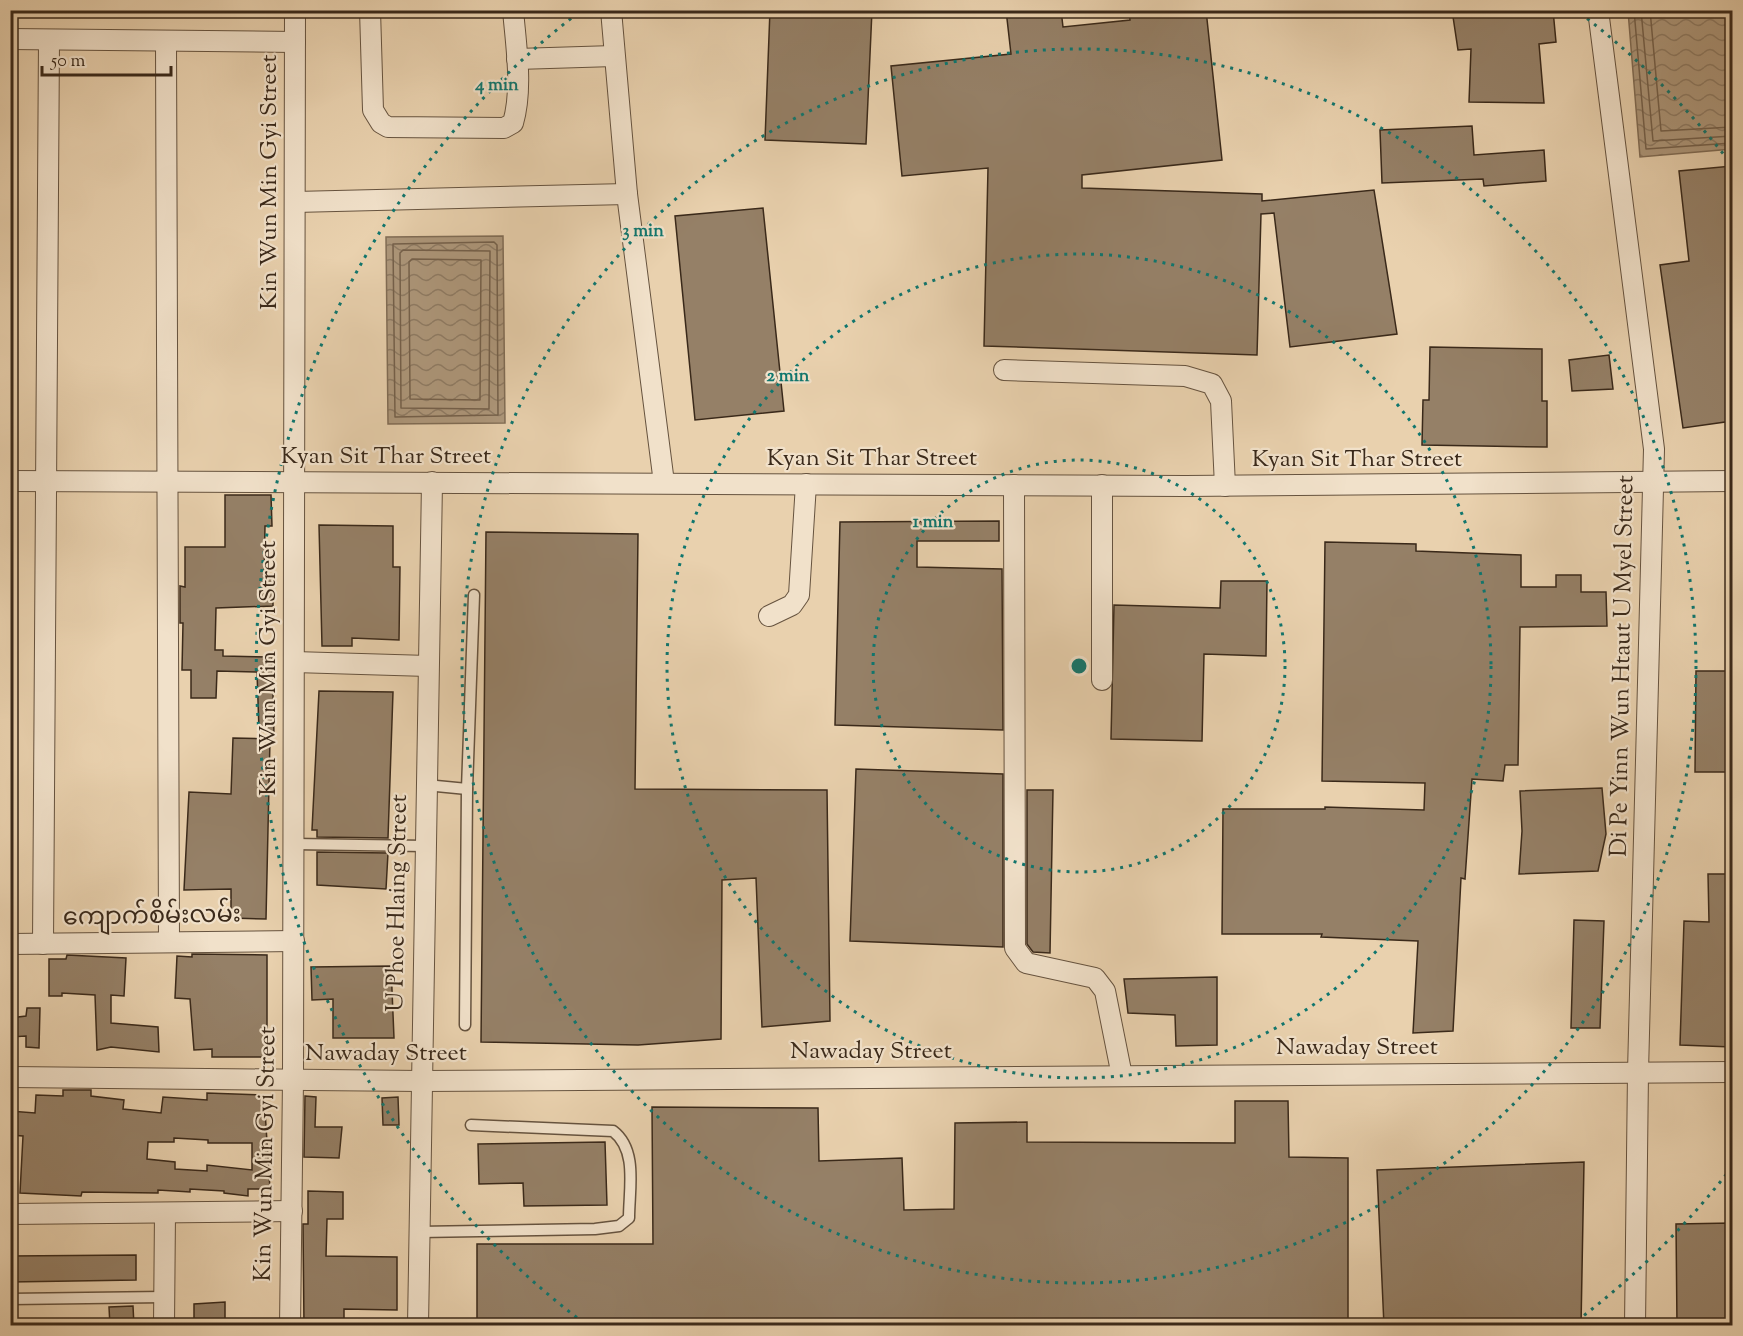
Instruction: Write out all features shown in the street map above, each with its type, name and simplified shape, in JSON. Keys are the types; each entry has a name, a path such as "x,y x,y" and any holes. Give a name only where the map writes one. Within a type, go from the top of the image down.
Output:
{"street":[{"name":"Kin Wun Min Gyi Street","path":"290,1326 294,940 296,10"},
{"path":"370,10 373,110 381,123 388,127 504,128 513,123 516,112 517,59 513,10"},
{"path":"611,10 627,194 664,483"},
{"name":"Di Pe Yinn Wun Htaut U Myel Street","path":"1598,10 1654,449 1638,1072 1635,1326"},
{"path":"10,39 296,42"},
{"path":"43,944 49,40"},
{"path":"166,41 169,942"},
{"path":"517,59 614,56"},
{"path":"295,202 627,194"},
{"path":"1004,370 1185,376 1212,384 1221,401 1225,486"},
{"name":"Kyan Sit Thar Street","path":"10,481 1225,486 1732,481"},
{"name":"U Phoe Hlaing Street","path":"418,1326 432,482"},
{"path":"769,616 792,605 799,595 806,484"},
{"path":"1014,485 1015,948 1026,963 1095,978 1105,991 1122,1076"},
{"path":"1102,485 1102,680"},
{"path":"294,662 428,666"},
{"name":"ကျောက်စိမ်းလမ်း","path":"10,944 294,940"},
{"name":"Nawaday Street","path":"10,1077 421,1081 1732,1072"},
{"path":"10,1214 292,1211"},
{"path":"164,1326 165,1213"}],"lane":[{"path":"465,1025 467,789 474,595"},
{"path":"426,785 467,789"},
{"path":"294,844 425,846"},
{"path":"419,1232 595,1229 619,1226 629,1218 629,1153 623,1139 613,1131 471,1125"},
{"path":"10,1299 164,1297"}],"water":[{"path":"1628,11 1732,11 1732,149 1640,157"},
{"path":"503,236 505,423 388,424 386,237"}],"building":[{"path":"770,10 872,10 866,144 765,140"},
{"path":"1006,10 1061,10 1063,27 1130,20 1129,10 1206,10 1222,160 1082,175 1082,188 1262,194 1262,201 1374,190 1397,334 1290,347 1274,213 1261,214 1257,355 984,346 988,168 902,176 891,66 1011,54"},
{"path":"1452,10 1553,10 1556,42 1539,44 1544,103 1469,102 1471,49 1458,50"},
{"path":"1472,126 1474,155 1544,150 1546,181 1484,186 1483,179 1382,183 1380,130"},
{"path":"1732,166 1732,421 1683,428 1660,265 1689,261 1679,171"},
{"path":"763,208 784,411 695,420 675,216"},
{"path":"1430,347 1542,349 1542,401 1547,401 1547,447 1422,445 1423,400 1429,400"},
{"path":"1609,355 1613,389 1572,391 1569,360"},
{"path":"225,495 271,495 272,526 265,526 264,578 273,578 273,606 216,608 215,650 223,650 223,656 272,657 274,735 259,730 257,672 217,671 216,698 191,698 191,670 182,670 183,623 180,623 180,586 185,587 185,547 225,547"},
{"path":"999,521 999,541 917,541 917,567 1002,569 1003,730 835,725 840,522"},
{"path":"319,525 393,526 393,567 400,567 399,640 352,638 352,646 322,646"},
{"path":"486,532 638,534 635,789 827,790 830,1021 762,1027 756,878 722,880 721,1039 638,1045 481,1042"},
{"path":"1325,542 1416,544 1416,551 1521,555 1521,587 1556,587 1556,575 1581,575 1581,592 1606,592 1607,626 1520,627 1518,765 1505,765 1503,781 1472,779 1465,879 1461,878 1453,1031 1413,1033 1418,941 1321,937 1322,934 1222,934 1223,809 1325,809 1325,807 1424,810 1425,783 1322,781"},
{"path":"1221,581 1267,581 1266,656 1204,654 1202,741 1111,739 1114,605 1220,608"},
{"path":"1696,671 1732,671 1732,772 1695,772"},
{"path":"319,691 393,692 388,838 317,837 317,830 312,830"},
{"path":"233,738 270,739 266,919 231,918 231,889 184,890 189,792 231,794"},
{"path":"856,769 1003,774 1003,947 850,941"},
{"path":"1602,788 1606,834 1598,871 1519,874 1522,831 1520,791"},
{"path":"1027,790 1053,790 1050,953 1033,952 1027,944"},
{"path":"317,852 388,853 386,889 317,885"},
{"path":"1708,874 1732,874 1732,1047 1680,1045 1684,921 1709,922"},
{"path":"1574,920 1604,921 1600,1028 1571,1028"},
{"path":"192,954 267,955 267,1057 212,1057 212,1049 194,1050 190,999 175,998 177,956 192,957"},
{"path":"67,955 126,958 124,996 111,995 111,1023 158,1027 159,1052 111,1047 97,1050 95,995 62,993 62,996 49,996 49,959 66,959"},
{"path":"391,966 394,1038 333,1038 333,999 312,1000 311,967"},
{"path":"1217,977 1217,1045 1176,1046 1175,1015 1128,1013 1124,979"},
{"path":"27,1008 40,1008 39,1048 26,1047 26,1036 10,1037 10,1018 26,1016"},
{"path":"63,1090 91,1090 91,1096 124,1100 123,1109 161,1113 163,1097 207,1100 207,1093 264,1095 270,1189 248,1189 248,1196 224,1193 224,1191 190,1189 190,1192 158,1190 158,1193 82,1192 81,1196 20,1193 23,1136 10,1135 10,1111 35,1113 36,1095 63,1096","holes":["174,1138 208,1140 208,1143 252,1143 252,1170 207,1165 207,1171 175,1169 175,1162 147,1159 148,1142 174,1142"]},
{"path":"305,1096 316,1097 315,1127 342,1127 339,1158 304,1157"},
{"path":"398,1097 399,1125 383,1125 382,1098"},
{"path":"1235,1101 1288,1101 1289,1157 1348,1158 1348,1326 477,1326 477,1244 653,1244 652,1107 818,1108 819,1161 902,1158 904,1210 954,1209 955,1123 1027,1122 1027,1142 1235,1143"},
{"path":"605,1142 607,1205 524,1206 523,1183 479,1184 478,1144"},
{"path":"1584,1162 1581,1326 1384,1326 1377,1170"},
{"path":"308,1191 343,1192 343,1219 327,1219 326,1256 397,1257 397,1310 344,1309 344,1326 304,1326 303,1224 308,1224"},
{"path":"1732,1223 1732,1326 1677,1326 1676,1224"},
{"path":"136,1255 136,1280 10,1282 10,1256"},
{"path":"225,1302 225,1326 194,1326 194,1304"},
{"path":"133,1306 134,1326 110,1326 109,1307"}]}
